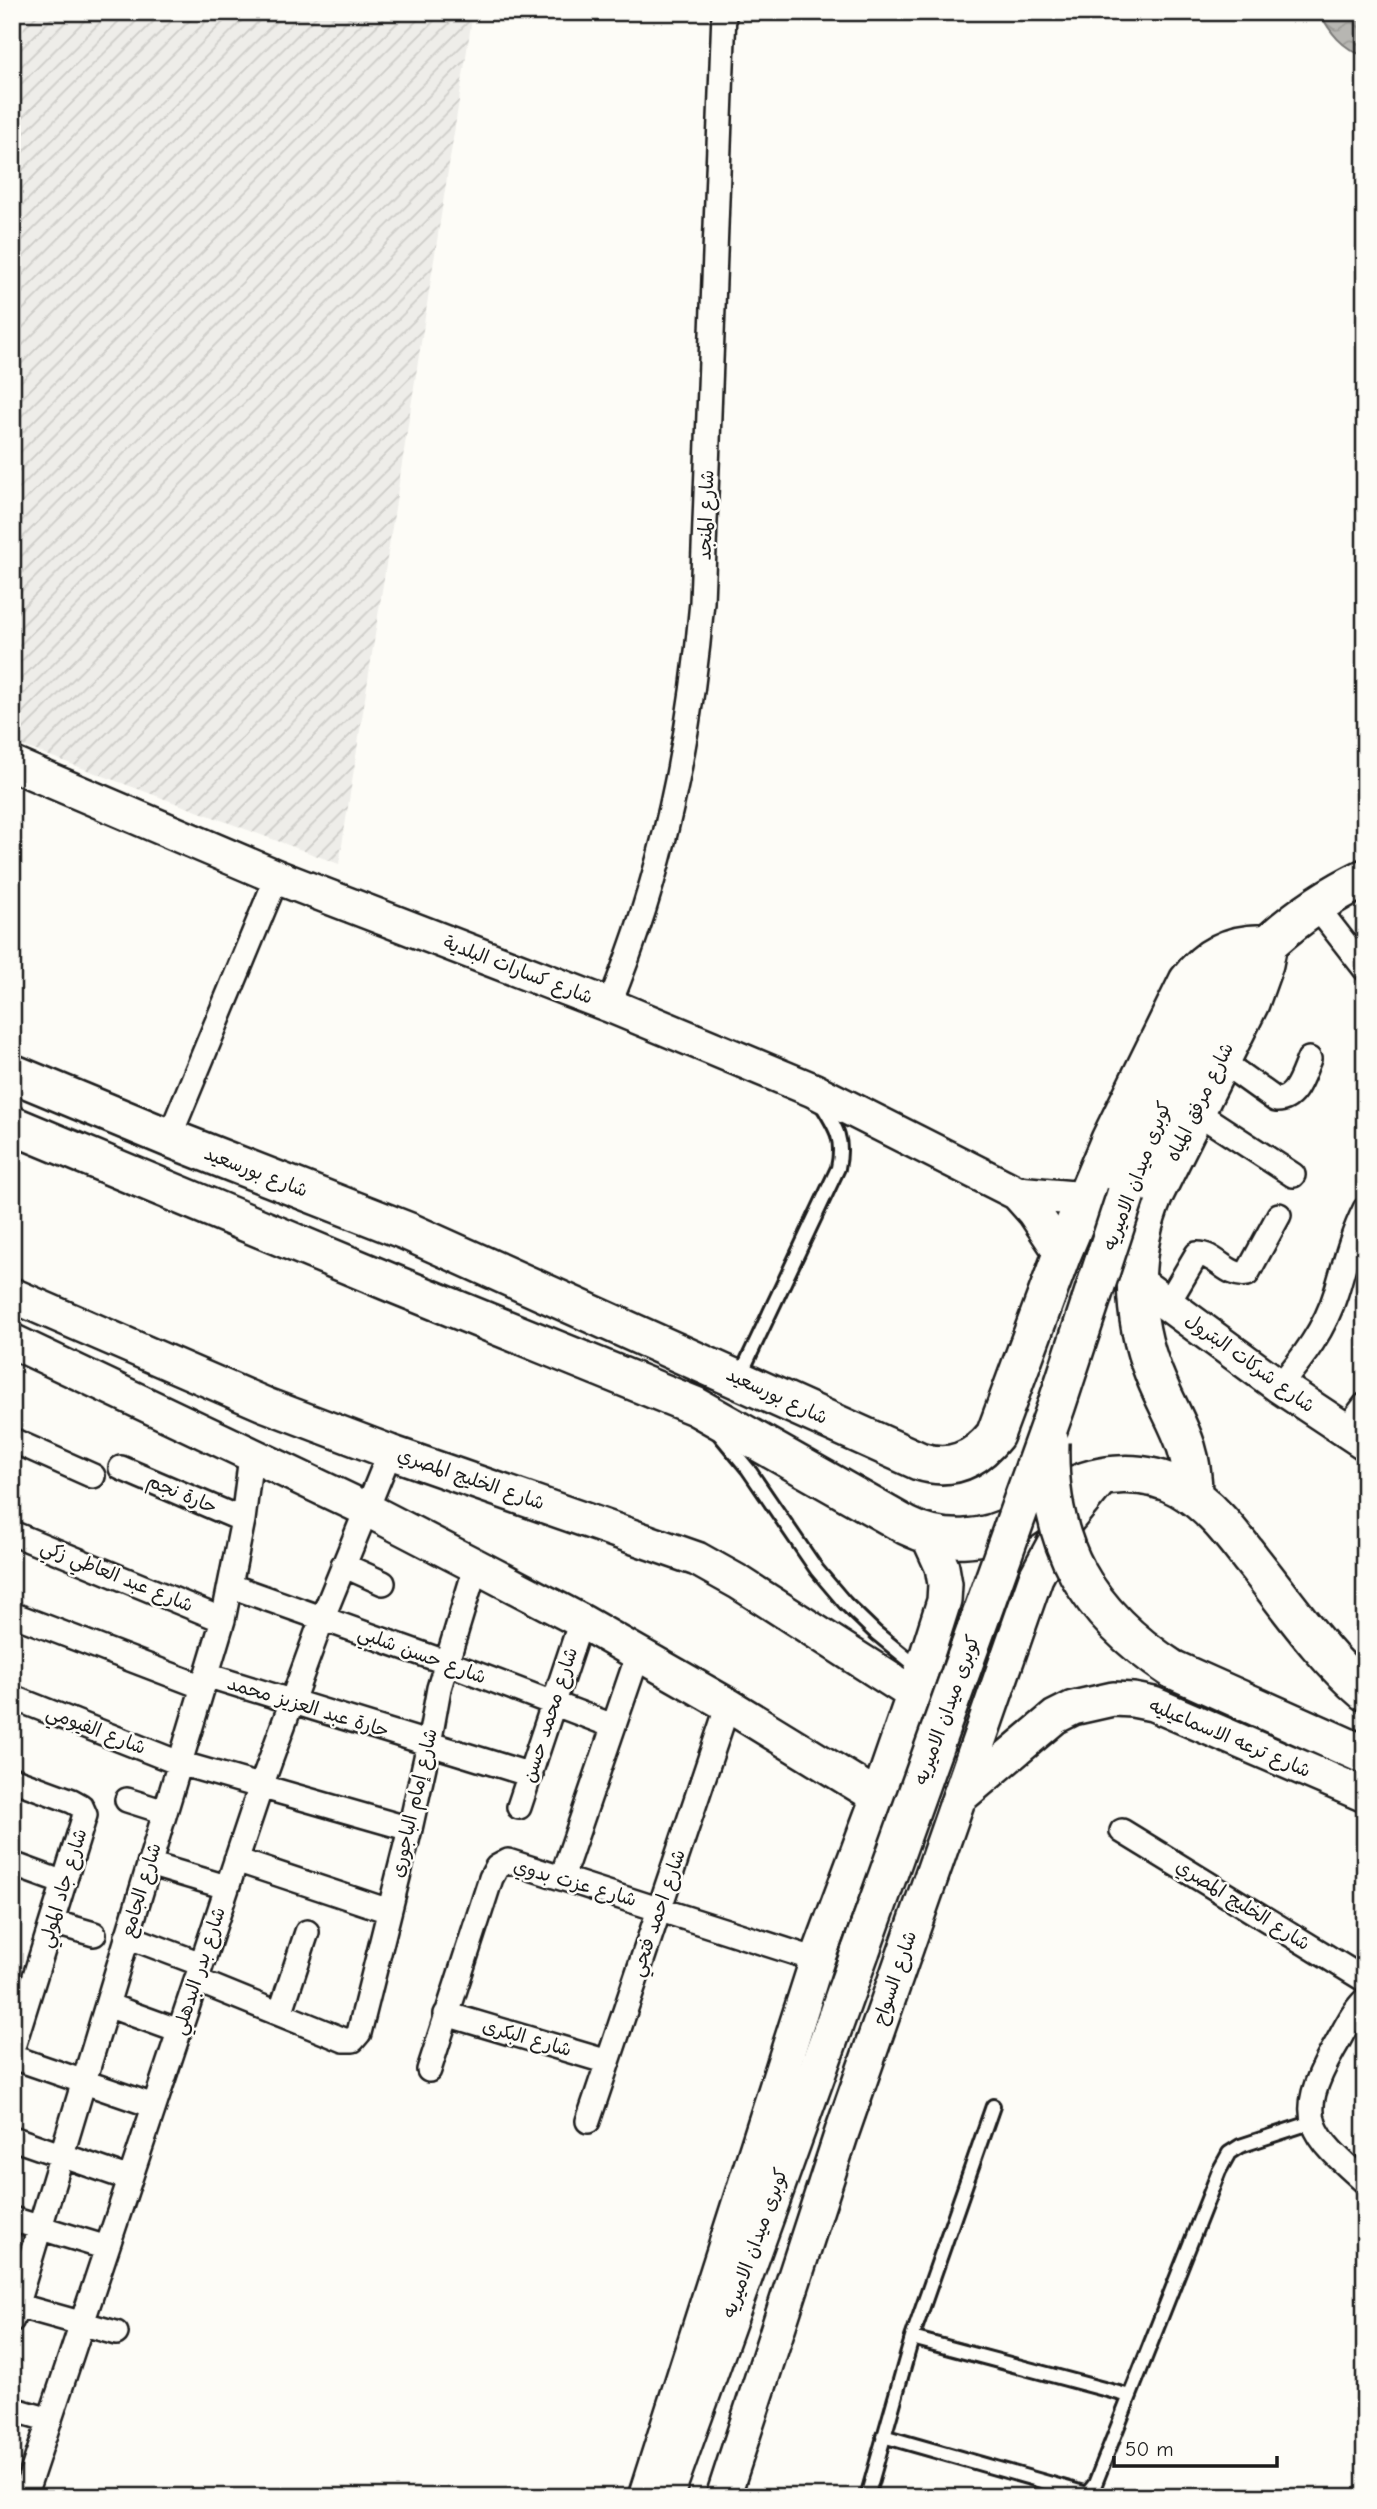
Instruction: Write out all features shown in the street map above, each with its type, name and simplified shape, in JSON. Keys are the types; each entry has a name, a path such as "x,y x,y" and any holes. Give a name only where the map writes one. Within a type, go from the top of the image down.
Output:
{"main road":[{"name":"شارع كسارات البلدية","path":"12,764 277,877 609,1005 813,1090 1017,1193 1085,1199"},
{"path":"1268,944 1316,906 1365,878"},
{"name":"شارع بورسعيد","path":"12,1073 407,1231 919,1461 947,1466 961,1463 985,1447 998,1428 1062,1254 1115,1128 1188,981 1216,954 1241,944 1268,944"},
{"name":"شارع مرفق المياه","path":"1192,1495 1191,1466 1184,1436 1164,1397 1145,1345 1136,1281 1139,1249 1145,1217 1258,985 1268,944"},
{"name":"كوبرى ميدان الاميريه","path":"664,2497 1056,1406 1126,1194 1200,1028 1228,988 1268,944"},
{"path":"12,1125 695,1406 928,1536 951,1539 997,1532 1018,1522 1068,1488 1104,1477 1122,1475 1158,1479 1192,1495 1238,1542 1357,1682"},
{"name":"شارع كسارات البلدية","path":"1017,1193 1034,1212 1062,1254"},
{"path":"394,1284 401,1278 409,1259 411,1250 407,1231"},
{"path":"459,1310 457,1288 471,1258"},
{"name":"شارع شركات البترول","path":"1136,1281 1279,1386 1359,1426"},
{"name":"شارع الخليج المصري","path":"13,1297 266,1405 697,1559 918,1681"},
{"path":"12,1341 366,1509 581,1621 728,1705 878,1797"},
{"path":"1056,1406 1049,1468 1052,1499 1070,1558 1084,1585 1102,1610 1123,1633 1172,1669 1365,1755"},
{"name":"شارع السواح","path":"723,2497 842,2132 1036,1577 1049,1549 1077,1507 1104,1477"},
{"path":"645,2497 817,1960 878,1797 943,1601 945,1584 942,1567 928,1536"},
{"path":"943,1601 954,1595 976,1591 997,1600 1011,1619 1013,1642"},
{"name":"شارع ترعه الاسماعيليه","path":"958,1800 1055,1717 1073,1708 1112,1699 1133,1699 1173,1711 1365,1796"}],"street":[{"name":"شارع المنجد","path":"609,1005 652,887 671,817 696,674 702,603 724,12"},
{"path":"169,1138 277,877"},
{"path":"1316,906 1365,969"},
{"path":"1220,1060 1276,1100 1284,1100 1291,1097 1309,1059"},
{"path":"1195,1111 1293,1175"},
{"path":"1279,1386 1304,1357 1322,1326 1336,1293 1344,1258 1365,1209"},
{"path":"1168,1303 1196,1254 1204,1254 1237,1275 1247,1274 1279,1215"},
{"path":"12,1440 93,1476"},
{"name":"شارع بدر البدهلي","path":"24,2497 261,1786 322,1619 390,1451"},
{"name":"شارع الجامع","path":"14,2310 222,1620 243,1520 251,1456"},
{"name":"حارة نجم","path":"121,1468 243,1520"},
{"name":"شارع عبد العاطي زكي","path":"12,1533 222,1620"},
{"path":"343,1565 383,1583"},
{"name":"شارع إمام الباجورى","path":"280,2014 344,2040 353,2040 359,2033 410,1829 446,1662 476,1566"},
{"name":"شارع حسن شلبي","path":"231,1586 446,1662 613,1726"},
{"name":"حارة عبد العزيز محمد","path":"12,1614 204,1681 292,1701 531,1775"},
{"name":"شارع محمد حسن","path":"519,1807 581,1621"},
{"path":"562,1877 638,1655"},
{"name":"شارع الفيومي","path":"12,1698 179,1763 410,1829"},
{"name":"شارع احمد فتحي","path":"588,2121 728,1705"},
{"name":"شارع جاد المولي","path":"12,1779 72,1801 81,1807 85,1815 12,2050"},
{"path":"127,1800 165,1812"},
{"name":"شارع الخليج المصري","path":"1122,1831 1365,1980"},
{"path":"236,1860 389,1911"},
{"name":"شارع عزت بدوي","path":"429,2070 491,1878 496,1867 508,1861 817,1960"},
{"path":"12,1864 64,1883"},
{"path":"149,1864 226,1887"},
{"path":"52,1922 94,1934"},
{"path":"127,1936 280,2014 307,1932"},
{"path":"1365,2000 1319,2075 1311,2106 1313,2122 1329,2150 1365,2182"},
{"path":"107,2005 179,2031"},
{"name":"شارع البكرى","path":"446,2014 608,2062"},
{"path":"12,2057 154,2106"},
{"path":"12,2138 130,2179"},
{"path":"12,2219 107,2248"},
{"path":"14,2310 116,2333"},
{"path":"12,2409 50,2420"}],"lane":[{"path":"739,1378 838,1168 842,1151 839,1134 813,1090"},
{"path":"695,1406 748,1469 792,1536 831,1587 876,1633 909,1660 918,1681"},
{"path":"867,2497 912,2338 993,2106"},
{"path":"883,2436 1084,2495 1095,2484 1219,2171 1229,2153 1240,2146 1313,2122"},
{"path":"912,2338 1130,2396"}],"shaded area":[{"path":"26,12 473,12 339,864 12,742 12,106"}],"water":[{"path":"1319,12 1365,12 1365,56 1338,39"}]}
